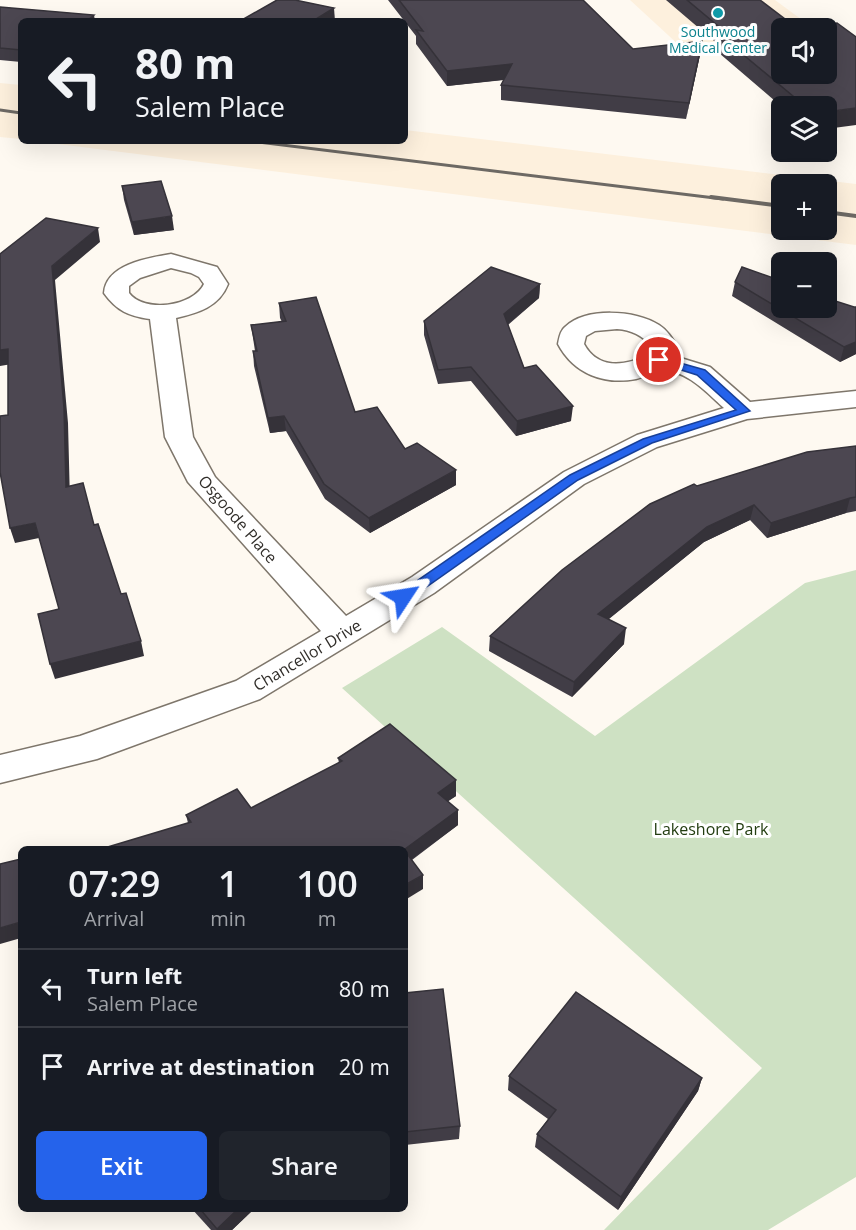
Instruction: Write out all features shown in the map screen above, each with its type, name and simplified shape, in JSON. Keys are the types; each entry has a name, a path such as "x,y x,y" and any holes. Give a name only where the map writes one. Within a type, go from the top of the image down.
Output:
{"street":[{"name":"Osgoode Place","path":"162,311 179,437 203,482 343,634"},
{"path":"659,360 701,373 744,411"},
{"name":"Chancellor Drive","path":"0,769 84,749 248,690 423,585 574,478 647,441 744,411 856,399"}],"shaded area":[{"path":"630,0 775,0 799,18 771,18 771,37 681,47"},
{"path":"0,83 18,85 18,139 0,137"},
{"path":"408,130 772,174 771,234 58,144 408,144"},
{"path":"837,182 856,184 856,245 816,240 837,240"}],"green space":[{"name":"Lakeshore Park","path":"856,570 856,1177 768,1230 604,1230 762,1068 342,688 442,627 595,736 805,583"}],"building":[{"path":"277,0 295,0 334,8 318,18 245,18"},
{"path":"399,0 583,0 633,49 702,41 689,103 501,85 512,64 447,71 416,30 423,31"},
{"path":"687,0 760,0 784,18 771,18 771,78 722,37 730,36"},
{"path":"0,7 94,15 90,18 18,18 18,50 0,48"},
{"path":"837,23 856,37 856,108 837,111 837,96 793,96 779,84 837,84"},
{"path":"161,181 172,216 132,222 122,186"},
{"path":"46,218 98,228 52,266 64,408 66,487 83,483 94,525 98,524 121,594 126,593 141,641 50,664 38,614 59,609 35,523 10,528 0,472 0,416 8,415 8,349 0,350 0,254"},
{"path":"491,267 540,284 504,314 524,368 536,365 573,406 517,421 471,367 438,370 424,321"},
{"path":"742,267 771,277 771,303 735,282"},
{"path":"316,297 355,412 377,407 405,449 417,443 456,470 369,518 324,484 284,416 268,418 253,351 257,351 251,325 286,321 279,303"},
{"path":"837,302 856,307 856,342 844,347 795,318 837,318"},
{"path":"856,446 856,497 771,523 754,505 707,527 598,614 626,628 574,682 490,636 562,570 650,504 694,484 697,486 807,452"},
{"path":"390,724 456,780 438,793 458,810 408,847 111,846 191,822 186,815 237,789 251,808 342,761 338,758"},
{"path":"408,855 423,875 408,883"},
{"path":"18,860 18,923 0,928 0,864"},
{"path":"443,989 460,1126 408,1132 408,993"},
{"path":"576,992 702,1078 621,1197 537,1134 556,1110 509,1076"},
{"path":"203,1212 235,1212 217,1229"}],"railway":[{"path":"0,110 18,113"},
{"path":"274,144 723,199"},
{"path":"711,197 771,205"},
{"path":"837,213 856,216"}],"place":[{"name":"Southwood Medical Center","path":"718,13"}],"route":[{"path":"403,597 574,478 647,441 744,411 701,373 659,360"}]}
